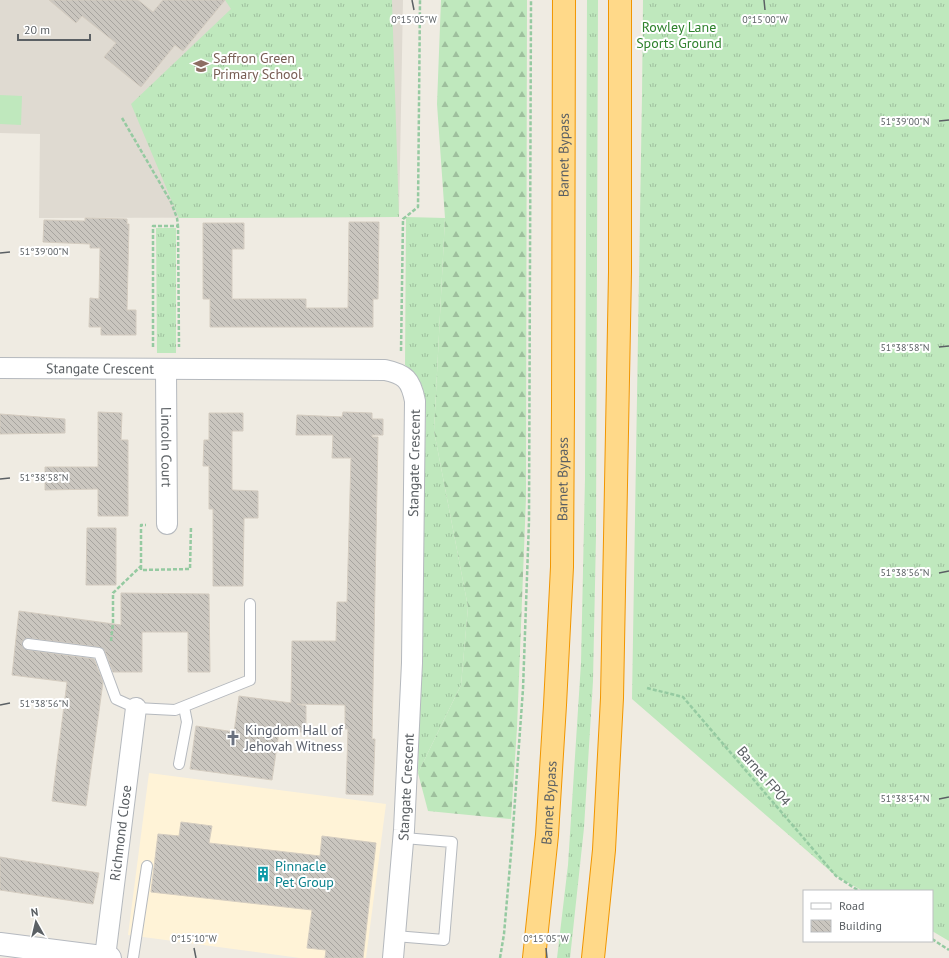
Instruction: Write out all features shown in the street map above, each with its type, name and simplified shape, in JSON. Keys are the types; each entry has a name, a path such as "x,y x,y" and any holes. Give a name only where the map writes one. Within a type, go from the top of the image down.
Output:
{"highway":[{"name":"Barnet Bypass","path":"534,958 547,835 562,567 564,406 564,0"},
{"path":"593,958 604,850 612,698 620,272 620,0"}],"street":[{"name":"Stangate Crescent","path":"0,368 385,370 399,373 407,379 413,389 415,401 412,663 404,838 393,958"},
{"name":"Lincoln Court","path":"166,370 167,524"},
{"name":"Richmond Close","path":"102,957 136,708"},
{"path":"0,944 102,957"}],"lane":[{"path":"28,644 100,653 116,699 136,708 174,710 250,680 250,604"},
{"path":"179,764 187,722 184,707"},
{"path":"395,936 444,940 452,842 404,838"},
{"path":"133,958 147,866"}],"path":[{"path":"399,373 403,219 418,207 420,0"},
{"path":"500,958 504,934 510,865 522,704 529,528 531,0"},
{"path":"122,118 171,202 178,218 166,370"},
{"path":"166,370 153,226 178,226"},
{"path":"191,524 190,569 141,570 141,566 141,525 191,524"},
{"path":"100,653 110,644 113,624 113,593 141,566"},
{"name":"Barnet FP04","path":"647,688 684,697 836,876 858,890"},
{"path":"933,940 949,950"}],"shaded area":[{"name":"Saffron Green Primary School","path":"0,0 403,0 399,217 39,218 40,134 0,133"},
{"path":"149,773 386,804 366,958 300,958 128,935"}],"green space":[{"path":"225,0 392,0 399,217 179,218 131,104 231,9"},
{"path":"441,0 527,0 526,498 517,728 511,819 428,811 418,773 461,685 468,607 434,431 445,218 437,104"},
{"path":"587,0 598,0 596,536 593,681 584,828 570,958 557,958 568,865 581,663 585,479"},
{"name":"Rowley Lane Sports Ground","path":"643,0 949,0 949,941 933,932 933,890 861,890 836,876 632,699"},
{"path":"0,95 22,96 21,125 0,124"},
{"path":"406,217 445,218 434,431 468,607 461,685 418,773 426,404 424,391 418,378 405,365"},
{"path":"156,228 176,228 176,353 157,353"}],"building":[{"path":"49,0 138,0 153,12 163,0 225,0 183,51 175,45 141,87 104,57 116,43 82,16 76,23"},
{"path":"85,218 127,219 127,224 129,224 127,310 136,310 136,335 101,335 101,327 89,327 90,298 99,299 100,248 90,248 90,244 43,242 44,220 85,221"},
{"path":"349,222 379,222 378,299 373,299 373,327 210,327 210,299 203,299 203,223 244,223 244,249 232,249 232,299 306,299 306,308 348,308"},
{"path":"98,412 122,413 121,440 128,440 128,516 98,516 98,489 45,490 45,467 98,467"},
{"path":"343,412 372,413 372,419 383,419 383,435 372,435 372,437 378,437 372,739 375,739 373,795 346,794 348,729 345,729 345,705 297,704 306,706 306,732 279,732 272,780 190,769 196,726 234,732 239,696 291,703 292,641 336,641 337,602 347,602 351,458 332,458 333,435 296,435 297,415 342,417"},
{"path":"209,413 243,413 243,431 232,431 232,490 258,491 258,518 244,518 243,586 213,586 213,509 209,509 209,466 203,466 204,440 209,440"},
{"path":"0,414 65,419 65,433 0,434"},
{"path":"87,528 116,528 116,585 86,585"},
{"path":"121,593 209,594 210,672 188,672 188,632 142,632 142,672 113,672 105,651 100,647 29,638 23,640 22,646 27,650 94,659 103,682 86,806 52,801 67,682 12,675 19,611 121,625"},
{"name":"Pinnacle Pet Group","path":"181,822 212,826 209,843 320,856 322,836 376,843 363,958 325,958 326,950 307,948 312,910 151,892 158,834 179,836"},
{"path":"0,857 99,873 93,904 0,890"}],"place":[{"name":"Saffron Green Primary School","path":"201,66"},
{"name":"Kingdom Hall of Jehovah Witness","path":"233,738"},
{"name":"Pinnacle Pet Group","path":"263,874"}]}
